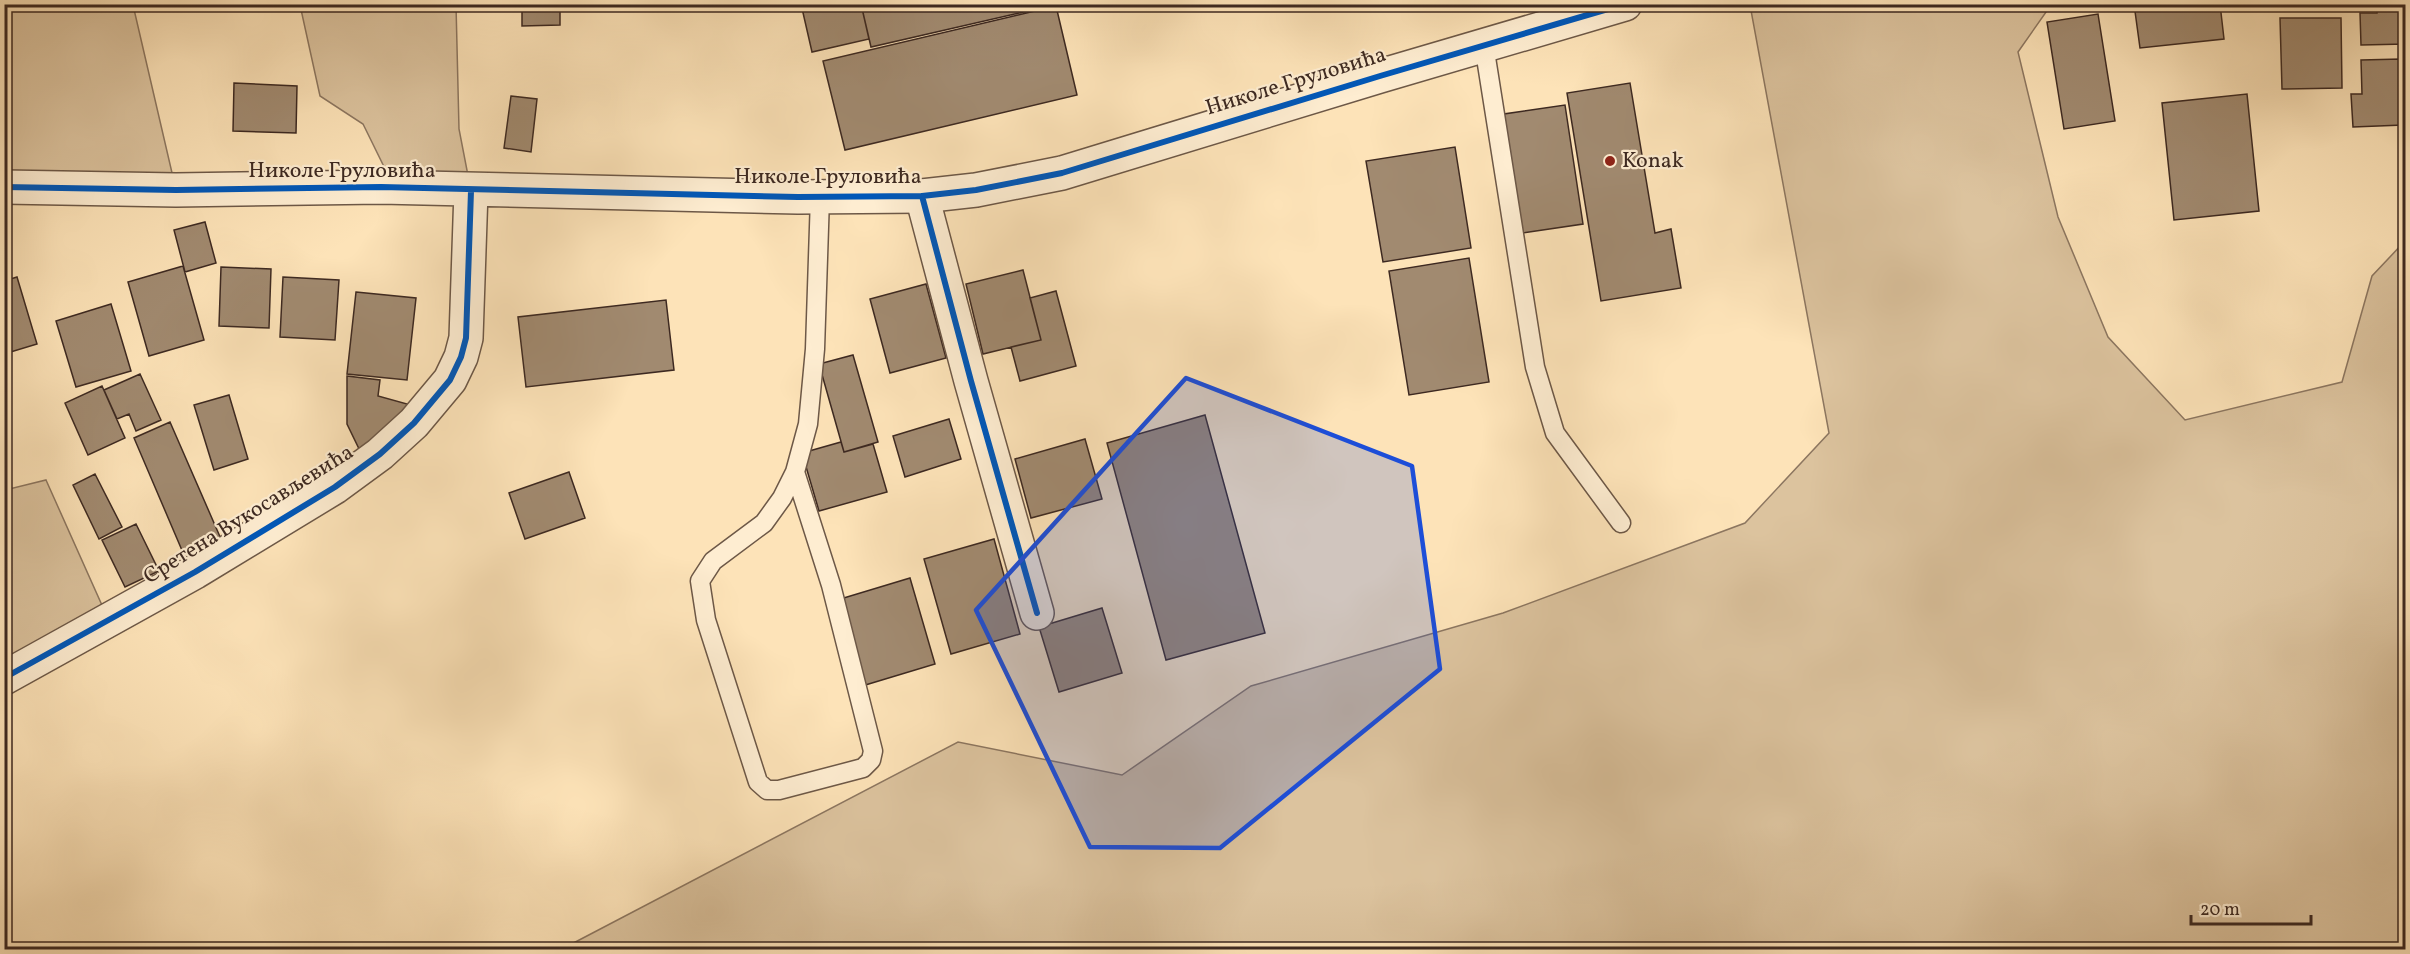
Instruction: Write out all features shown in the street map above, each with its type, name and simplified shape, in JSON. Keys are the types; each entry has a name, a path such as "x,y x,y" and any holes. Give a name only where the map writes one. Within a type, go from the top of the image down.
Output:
{"street":[{"name":"Николе Груловића","path":"4,187 176,190 381,187 471,191 627,191 820,197 922,196 976,190 1062,173 1625,4"},
{"name":"Сретена Вукосављевића","path":"4,678 195,572 335,487 380,454 414,423 450,380 461,357 466,338 471,191"},
{"path":"922,196 971,381 1037,613"}],"lane":[{"path":"1484,45 1535,367 1555,433 1621,523"},
{"path":"795,472 831,585 873,751 871,760 863,768 779,790 767,790 758,782 706,620 700,581 713,561 764,523 782,498 795,472 808,424 812,381 820,197"}],"highlighted area":[{"path":"1186,378 1412,466 1440,669 1220,848 1090,847 976,610"}],"shaded area":[{"path":"5,5 133,5 176,190 5,187"},
{"path":"300,5 456,5 459,129 471,191 394,187 363,124 320,96"},
{"path":"1750,5 2051,5 2018,52 2058,217 2108,337 2185,420 2342,382 2372,276 2405,241 2405,949 562,949 958,742 1122,775 1251,686 1503,613 1745,523 1829,433"},
{"path":"46,480 109,621 5,672 5,490"}],"building":[{"path":"522,4 560,4 560,25 522,26"},
{"path":"801,4 861,4 869,39 812,52"},
{"path":"861,4 1053,4 1054,5 871,47"},
{"path":"2134,4 2220,4 2224,39 2140,48"},
{"path":"2377,4 2406,4 2406,44 2361,45 2360,13 2377,13"},
{"path":"1056,6 1077,95 845,150 823,61"},
{"path":"2098,14 2115,121 2064,129 2047,22"},
{"path":"2280,18 2341,18 2342,88 2282,89"},
{"path":"2401,59 2403,125 2353,127 2351,94 2362,94 2361,60"},
{"path":"234,83 297,86 296,133 233,131"},
{"name":"Konak","path":"1630,83 1655,233 1671,229 1681,288 1601,301 1567,93"},
{"path":"2247,94 2259,211 2174,220 2162,103"},
{"path":"511,96 537,99 531,152 504,148"},
{"path":"1565,105 1583,224 1522,233 1504,114"},
{"path":"1455,147 1471,248 1383,262 1366,161"},
{"path":"205,222 216,263 185,272 174,230"},
{"path":"1469,258 1489,382 1409,395 1389,271"},
{"path":"183,266 204,340 149,356 128,282"},
{"path":"221,267 271,269 269,328 219,326"},
{"path":"1023,270 1041,340 983,354 966,284"},
{"path":"17,277 37,344 4,354 4,281"},
{"path":"283,277 339,280 335,340 280,337"},
{"path":"926,284 946,358 890,373 870,299"},
{"path":"1056,291 1076,366 1020,381 1011,347 1041,340 1030,298"},
{"path":"356,292 416,298 407,380 347,374"},
{"path":"666,300 674,370 526,387 518,317"},
{"path":"111,304 131,371 76,387 56,321"},
{"path":"853,355 878,442 844,452 819,364"},
{"path":"140,374 161,420 136,431 129,414 117,419 104,390"},
{"path":"347,376 380,380 378,396 418,407 363,457 347,424"},
{"path":"102,386 125,438 88,455 65,403"},
{"path":"229,395 248,459 214,470 194,405"},
{"path":"1205,415 1265,633 1166,660 1107,443"},
{"path":"949,419 961,459 905,477 893,436"},
{"path":"170,422 221,539 184,555 134,438"},
{"path":"1085,439 1102,499 1031,518 1015,459"},
{"path":"841,442 844,452 873,444 887,492 819,511 802,453"},
{"path":"569,472 585,518 525,539 509,493"},
{"path":"95,474 122,527 99,539 73,485"},
{"path":"136,524 159,571 125,587 102,540"},
{"path":"994,539 1020,634 951,654 924,559"},
{"path":"910,578 935,664 862,686 837,600"},
{"path":"1102,608 1122,673 1059,692 1039,627"}],"cycle path":[{"path":"4,187 176,190 381,187 798,197 922,196 976,190 1062,173 1625,4"},
{"path":"4,678 195,572 335,487 380,454 414,423 450,380 461,357 466,338 471,191"},
{"path":"922,196 971,381 1037,613"}],"place":[{"name":"Konak","path":"1610,161"}]}
